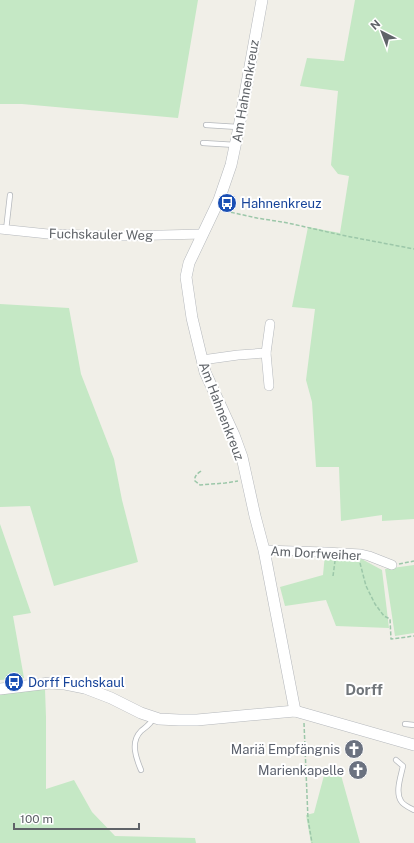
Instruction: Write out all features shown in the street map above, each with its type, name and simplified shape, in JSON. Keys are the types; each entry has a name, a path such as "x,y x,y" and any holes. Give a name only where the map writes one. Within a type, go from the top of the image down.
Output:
{"street":[{"name":"Am Hahnenkreuz","path":"262,0 236,145 227,179 216,208 189,263 186,277 192,318 202,360 208,378 234,435 242,457 300,712"},
{"name":"Fuchskauler Weg","path":"3,230 48,234 108,236 203,234"},
{"path":"269,386 266,353 270,324"},
{"path":"202,360 266,353"},
{"name":"Am Dorfweiher","path":"264,550 362,554 392,565"},
{"path":"0,689 50,683 65,684 84,688 111,698 141,713 159,719 197,720 300,712 414,745"}],"lane":[{"path":"206,125 239,127"},
{"path":"204,143 236,145"},
{"path":"3,230 10,196"},
{"path":"141,770 135,756 136,743 140,733 152,722 154,718"},
{"path":"405,724 414,725"},
{"path":"396,760 403,766 398,788 400,801 414,810"}],"path":[{"path":"216,208 257,218 414,249"},
{"path":"201,471 196,474 195,477 195,481 200,485 247,479"},
{"path":"333,576 336,555"},
{"path":"358,557 366,586 384,616 390,619 391,639 414,636"},
{"path":"392,565 414,562"},
{"path":"300,712 304,723 308,819 312,843"}],"green space":[{"path":"0,0 198,0 178,118 22,104 0,104"},
{"path":"355,0 414,0 414,519 382,521 382,515 341,521 339,467 316,467 312,402 306,380 315,309 292,307 308,227 340,233 349,176 338,174 331,165 338,91 300,86 307,58 344,61"},
{"path":"0,304 69,308 81,374 114,459 122,500 138,562 54,586 30,506 0,507"},
{"path":"0,524 31,613 13,616 24,678 0,680"},
{"path":"325,554 358,557 382,570 389,628 336,626 326,600 285,606 280,587 323,575"},
{"path":"414,565 414,633 395,636 385,569"},
{"path":"45,689 46,789 74,780 92,812 115,836 195,838 196,843 0,843 0,693"},
{"path":"326,768 339,768 360,843 311,843 306,815 314,813"}],"place":[{"name":"Hahnenkreuz","path":"227,203"},
{"name":"Dorff Fuchskaul","path":"14,682"},
{"name":"Mariä Empfängnis","path":"354,749"},
{"name":"Marienkapelle","path":"358,770"}],"district":[{"name":"Dorff","path":"364,690"}]}
